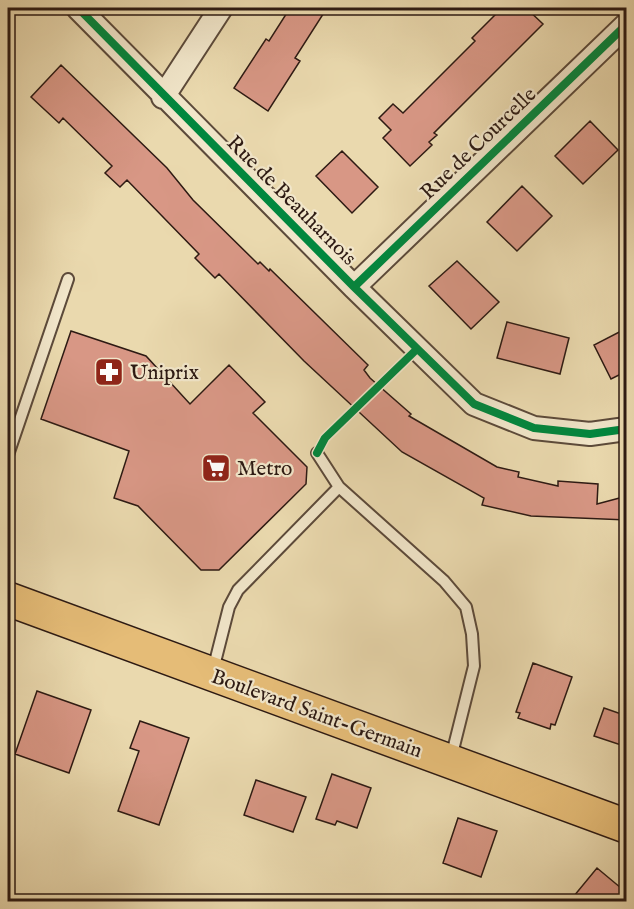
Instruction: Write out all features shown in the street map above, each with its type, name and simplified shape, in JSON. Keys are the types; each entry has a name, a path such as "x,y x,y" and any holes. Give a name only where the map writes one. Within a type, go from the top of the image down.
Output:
{"main road":[{"name":"Boulevard Saint-Germain","path":"8,598 627,826"}],"street":[{"name":"Rue de Beauharnois","path":"78,8 164,97 474,404 534,428 590,434 627,429"},
{"path":"164,97 220,8"},
{"name":"Rue de Courcelle","path":"354,287 627,25"}],"lane":[{"path":"8,456 68,279"},
{"path":"317,453 339,488 444,581 466,607 472,634 474,666 450,762"},
{"path":"212,675 229,607 238,590 339,488"}],"building":[{"path":"290,8 327,8 295,58 300,61 268,111 234,88 266,39 269,41"},
{"path":"502,8 526,8 543,24 434,133 437,135 429,142 432,145 410,166 383,138 391,130 379,118 393,104 403,113 475,41 472,38"},
{"path":"61,65 167,168 193,200 258,264 260,262 269,271 270,269 368,365 364,370 370,378 411,414 409,416 497,467 519,472 518,477 558,486 558,481 598,484 597,504 627,496 627,520 531,516 482,505 484,498 402,452 304,361 219,274 215,278 195,258 199,254 127,180 120,187 105,173 112,166 63,118 59,123 31,97"},
{"path":"590,121 618,150 583,184 555,156"},
{"path":"342,151 378,187 352,213 316,176"},
{"path":"522,186 552,216 517,251 487,222"},
{"path":"457,261 499,302 471,329 429,286"},
{"path":"507,322 569,338 560,374 497,358"},
{"path":"627,328 627,371 611,379 594,345"},
{"name":"Metro","path":"71,331 146,356 190,404 229,365 265,402 253,413 307,467 306,484 219,570 201,570 138,506 114,498 129,451 41,419"},
{"path":"533,663 572,677 555,725 551,724 550,729 518,718 520,713 516,712"},
{"path":"37,691 91,710 69,773 15,754"},
{"path":"604,708 627,716 627,747 594,736"},
{"path":"140,721 189,738 159,825 118,811 139,751 130,748"},
{"path":"332,774 371,788 357,828 337,821 335,825 316,819"},
{"path":"256,780 306,797 293,832 244,815"},
{"path":"458,818 497,831 481,877 443,863"},
{"path":"597,868 627,893 627,902 569,902"}],"cycle path":[{"path":"78,8 354,287 474,404 534,428 590,434 626,429"},
{"path":"354,287 626,25"},
{"path":"317,453 325,438 417,349"}],"place":[{"name":"Uniprix","path":"109,372"},
{"name":"Metro","path":"216,468"}]}
